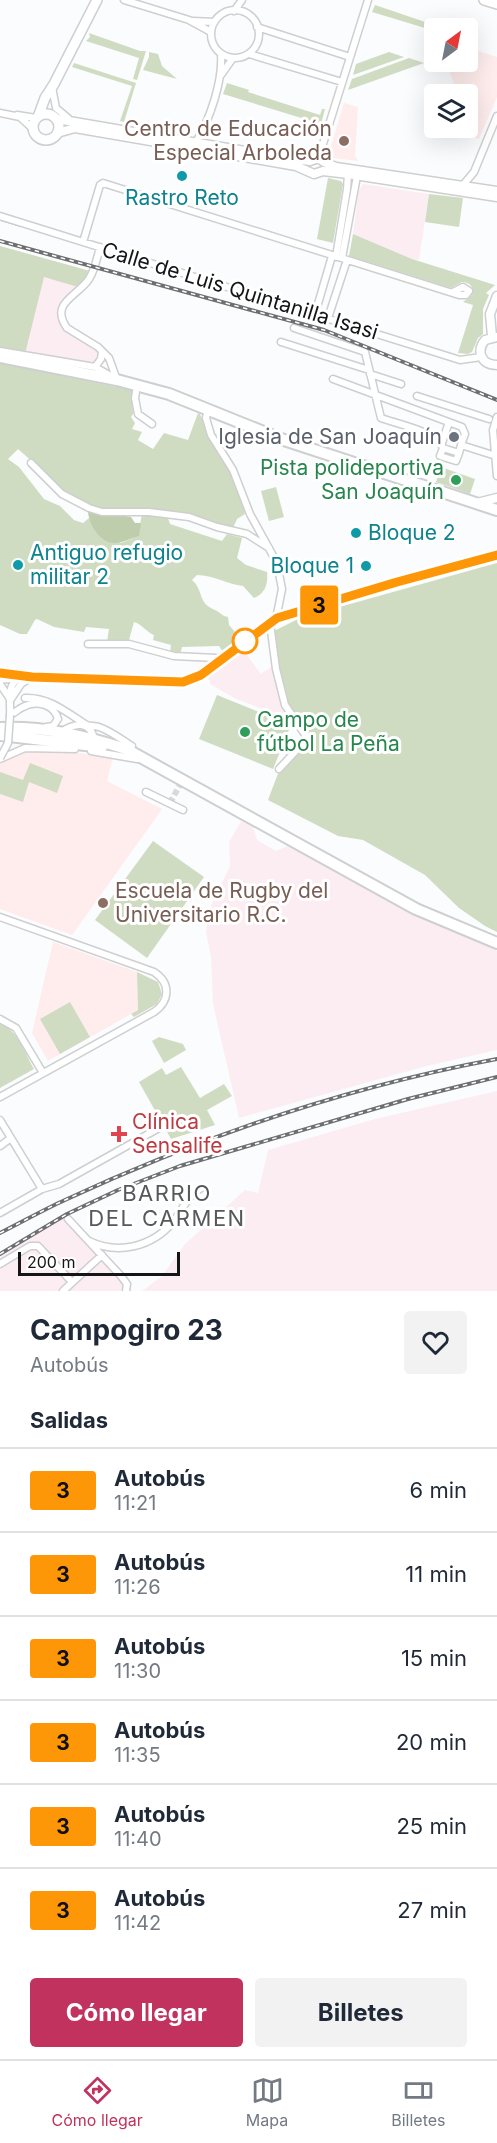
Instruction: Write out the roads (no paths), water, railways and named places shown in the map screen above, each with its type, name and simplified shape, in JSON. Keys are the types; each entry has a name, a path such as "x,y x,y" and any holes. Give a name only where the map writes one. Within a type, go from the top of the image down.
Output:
{"highway":[{"path":"0,357 137,384 208,409 291,443 497,510"},
{"path":"0,728 33,728 74,737 169,773"},
{"path":"0,735 94,739 126,749 416,909 497,943"}],"main road":[{"path":"97,0 45,98 37,118 33,129 42,140 75,128 296,166 317,164 353,175 497,197"},
{"path":"484,0 497,4"},
{"path":"52,87 48,98 59,126 57,133"},
{"path":"37,118 54,115 88,124 317,164 497,190"},
{"path":"496,368 485,363 480,349 483,342 495,337 490,314 497,296"},
{"path":"477,503 497,498"},
{"path":"0,678 183,682 198,676 273,621 397,582 497,555"},
{"path":"0,673 24,677"}],"street":[{"path":"124,0 189,20 211,32"},
{"path":"234,11 244,0"},
{"path":"244,0 245,13"},
{"path":"317,164 368,0"},
{"path":"249,54 257,42 257,27 252,19 245,13 234,11 223,14 214,22 211,32 212,42 221,54 233,58 249,54 342,82"},
{"path":"189,20 214,22"},
{"path":"257,27 350,57"},
{"path":"196,142 205,128 220,76 221,54"},
{"path":"220,76 233,58"},
{"path":"0,112 24,120 33,129"},
{"path":"11,115 37,118"},
{"path":"462,185 474,172 497,116"},
{"path":"205,128 206,140 210,144"},
{"path":"474,172 477,188"},
{"path":"328,318 339,258 347,189 353,175"},
{"path":"83,242 100,185 103,183 453,292"},
{"name":"Calle de Luis Quintanilla Isasi","path":"0,216 460,360 481,357"},
{"path":"100,247 89,279 64,302 62,308 64,325 98,347 109,358 117,380"},
{"path":"315,314 339,258"},
{"path":"294,328 365,352 374,393 381,418 434,436 442,445 459,453 465,429 374,393 333,379"},
{"path":"281,342 401,384"},
{"path":"0,351 95,367 117,380"},
{"path":"95,367 102,351"},
{"path":"137,384 135,398 138,414 152,424"},
{"path":"417,396 489,419"},
{"path":"208,409 206,418 212,435 233,470 250,514 277,563 281,577 282,589 273,621 276,669 285,705 306,736 305,741 279,769"},
{"path":"457,425 462,411"},
{"path":"497,417 493,430 497,476"},
{"path":"442,445 449,422"},
{"path":"461,445 496,456"},
{"path":"31,463 62,494 89,508 102,512 149,512 189,517 247,534 269,548"},
{"path":"88,644 129,644 174,656 220,660"},
{"path":"0,758 8,743 11,688 24,677"},
{"path":"10,700 24,677"},
{"path":"0,684 10,700"},
{"path":"25,698 50,702 80,719 92,732 94,739"},
{"path":"10,715 31,704 44,705 55,711 58,719 52,726 33,728"},
{"path":"0,758 25,748 74,737 87,726 99,727 132,746"},
{"path":"147,792 183,810"},
{"path":"0,917 154,972 166,984 166,998 160,1008 2,1096 0,1105"},
{"path":"0,1019 16,1028 43,1073"},
{"path":"0,1113 6,1132 0,1146"},
{"path":"0,1120 42,1189"},
{"path":"0,1213 42,1189 59,1184 159,1128"},
{"path":"89,1241 104,1248 117,1249 128,1248 149,1240 167,1227 191,1196 203,1187"},
{"path":"68,1220 127,1284 126,1291"},
{"path":"0,1264 30,1246 38,1246 72,1282"},
{"path":"63,1291 102,1255"}],"waterway":[{"path":"0,220 20,226"}],"tunnel":[{"path":"170,803 182,781"}],"railway":[{"path":"0,241 324,330 497,400"},
{"path":"0,1233 117,1177 276,1116 386,1084 497,1059"},
{"path":"0,1254 67,1214 118,1190 180,1166 408,1099 497,1077"}],"place":[{"name":"Centro de Educación Especial Arboleda","path":"344,141"},
{"name":"Rastro Reto","path":"182,176"},
{"name":"Iglesia de San Joaquín","path":"454,437"},
{"name":"Pista polideportiva San Joaquín","path":"456,480"},
{"name":"Bloque 2","path":"356,533"},
{"name":"Antiguo refugio militar 2","path":"18,565"},
{"name":"Bloque 1","path":"366,566"},
{"name":"Campo de fútbol La Peña","path":"245,732"},
{"name":"Escuela de Rugby del Universitario R.C.","path":"103,903"},
{"name":"Clínica Sensalife","path":"119,1134"}],"district":[{"name":"BARRIO DEL CARMEN","path":"167,1206"}]}
